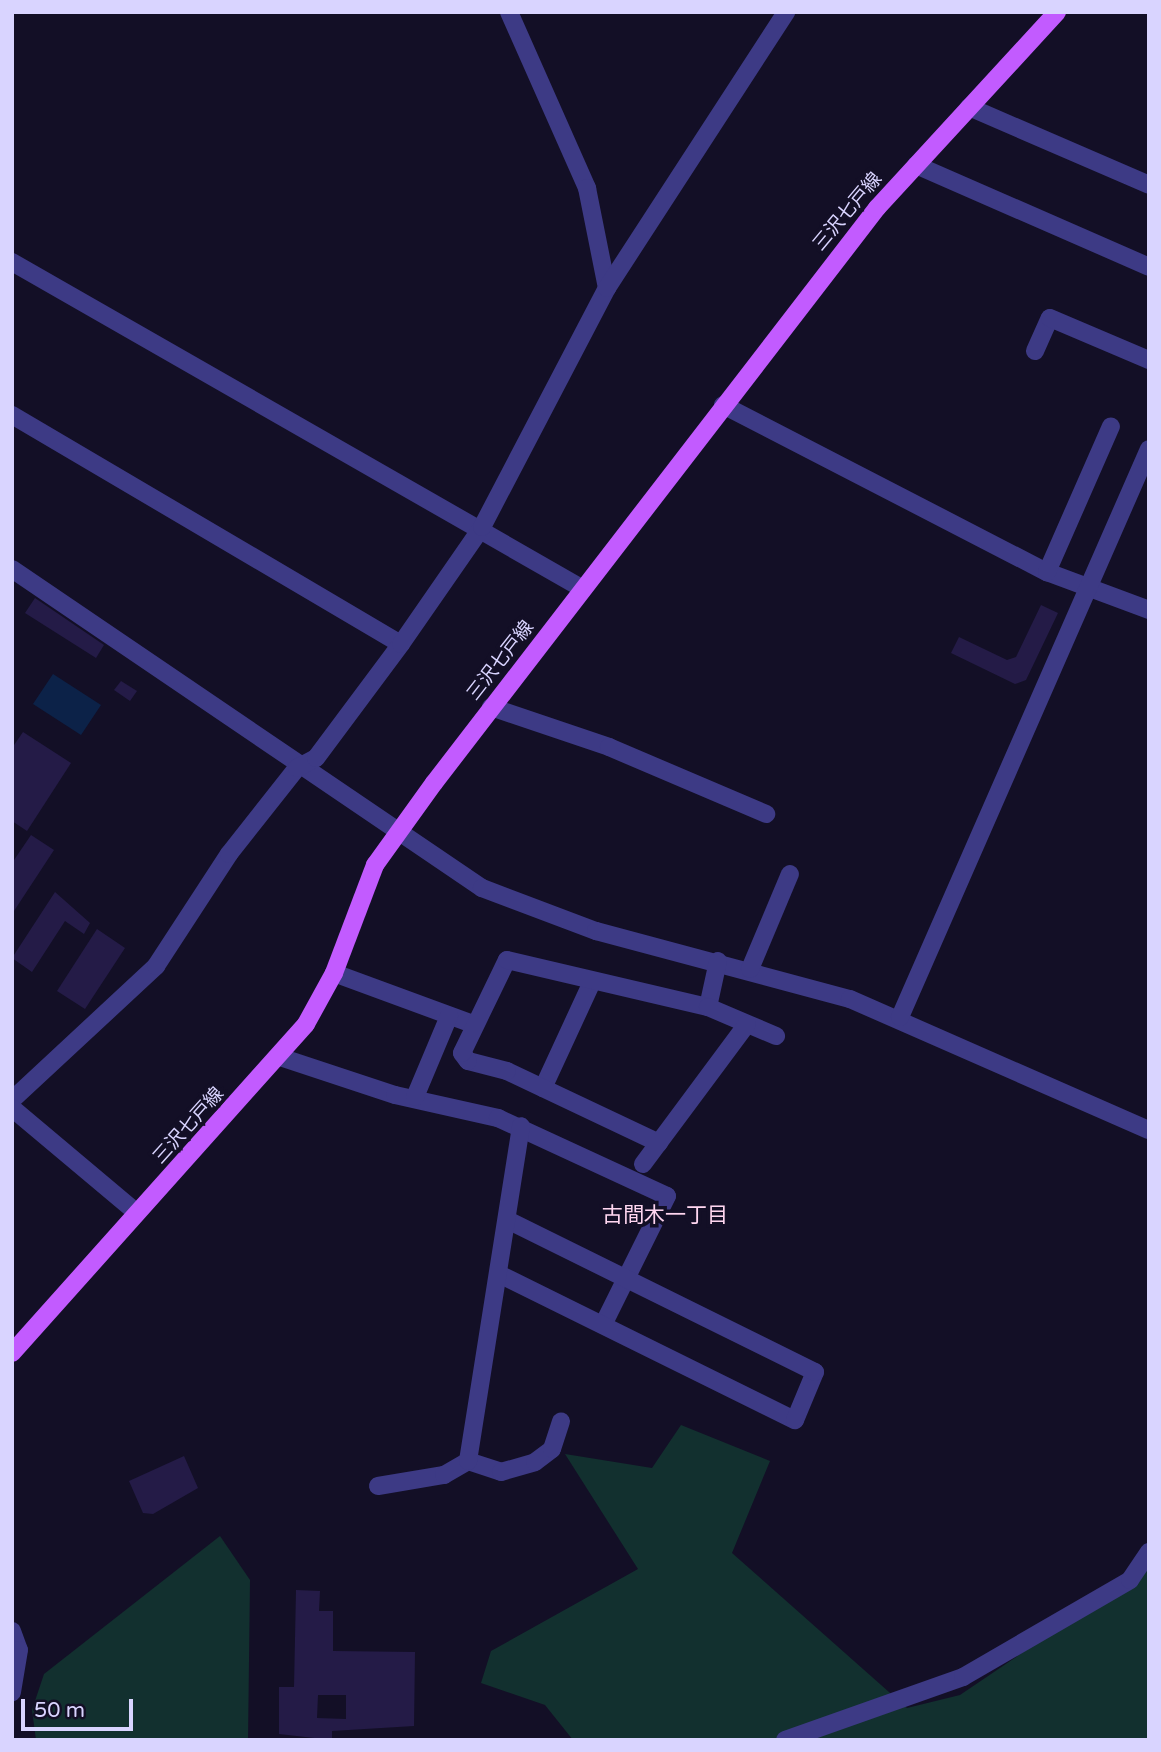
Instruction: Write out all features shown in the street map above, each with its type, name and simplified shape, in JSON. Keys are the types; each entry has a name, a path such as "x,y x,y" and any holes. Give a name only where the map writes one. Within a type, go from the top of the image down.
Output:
{"main road":[{"name":"三沢七戸線","path":"12,1353 280,1057 334,973 358,900 397,834 491,707 723,405 916,165 1057,12"}],"street":[{"path":"509,12 587,188 607,288"},
{"path":"12,1100 156,966 229,854 297,768 316,758 401,644 482,527 607,288 786,12"},
{"path":"969,107 1149,185"},
{"path":"916,165 1149,267"},
{"path":"12,262 482,527 583,589"},
{"path":"1035,351 1050,318 1149,360"},
{"path":"723,405 1047,572 1149,610"},
{"path":"12,415 401,644"},
{"path":"1047,572 1111,426"},
{"path":"900,1017 1149,449"},
{"path":"12,569 297,768 397,834 522,907 750,970 900,1017 1149,1130"},
{"path":"491,707 609,747 766,814"},
{"path":"750,970 790,874"},
{"path":"659,1143 543,1088 468,1061 462,1053 513,957 592,982 708,1007 776,1036"},
{"path":"708,1007 718,961"},
{"path":"334,973 475,1025"},
{"path":"543,1088 592,982"},
{"path":"415,1097 449,1016"},
{"path":"643,1164 747,1024"},
{"path":"280,1057 520,1126 667,1196 604,1322"},
{"path":"12,1108 137,1213"},
{"path":"468,1461 520,1126"},
{"path":"499,1274 604,1322 795,1420 815,1372 506,1220"},
{"path":"378,1486 444,1475 468,1461 501,1472 535,1462 552,1449 561,1421"},
{"path":"785,1740 973,1671 1130,1580 1149,1552"},
{"path":"12,1631 19,1650 12,1692"}],"green space":[{"path":"681,1425 770,1461 732,1553 907,1708 960,1695 1149,1567 1149,1740 573,1740 545,1705 481,1683 491,1651 638,1569 565,1454 652,1468"},
{"path":"220,1536 250,1580 248,1740 36,1740 32,1710 44,1674"}],"water":[{"path":"53,674 101,705 81,735 33,704"}],"building":[{"path":"35,598 104,645 96,658 25,613"},
{"path":"1041,605 1058,613 1026,680 1015,684 951,653 959,637 1007,660 1016,657"},
{"path":"121,681 137,691 130,701 114,690"},
{"path":"23,732 71,763 27,831 12,821 12,748"},
{"path":"31,835 54,850 12,914 12,863"},
{"path":"55,892 90,923 84,934 65,921 32,972 12,958"},
{"path":"97,929 125,948 85,1009 57,991"},
{"path":"184,1456 198,1488 153,1514 143,1513 129,1481"},
{"path":"296,1590 320,1591 319,1611 333,1611 333,1651 415,1652 414,1726 332,1731 332,1740 279,1734 279,1687 294,1687","holes":["318,1695 346,1695 346,1719 317,1718"]}],"district":[{"name":"古間木一丁目","path":"665,1216"}]}
